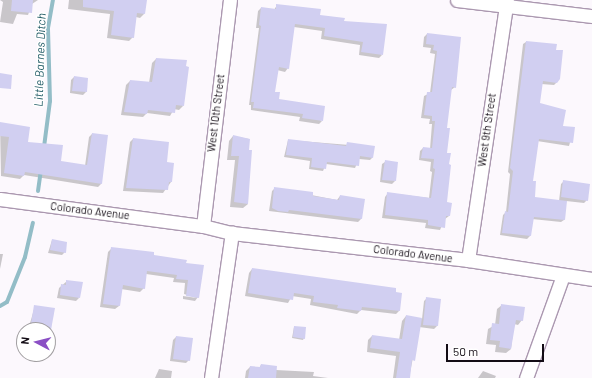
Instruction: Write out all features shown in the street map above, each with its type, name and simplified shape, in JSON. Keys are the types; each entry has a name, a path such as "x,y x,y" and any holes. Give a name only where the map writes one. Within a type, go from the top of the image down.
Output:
{"street":[{"name":"West 10th Street","path":"203,226 230,0"},
{"path":"457,0 506,3 592,16"},
{"name":"West 9th Street","path":"468,260 506,3"},
{"name":"Colorado Avenue","path":"0,199 203,226 232,233 468,260 592,279"},
{"path":"211,378 232,233"},
{"path":"526,378 563,275"}],"building":[{"path":"12,0 33,0 32,13 11,11"},
{"path":"83,0 147,0 145,14 137,13 134,38 111,35 114,11 83,7"},
{"path":"276,4 321,9 320,15 345,18 344,21 387,24 383,55 361,52 363,42 324,36 325,28 295,24 289,69 279,67 275,92 280,92 279,99 325,106 323,121 302,118 303,114 253,108 254,102 251,102 261,26 259,25 261,7 276,9"},
{"path":"427,33 461,37 456,88 452,87 447,128 450,128 447,153 451,153 449,164 451,165 447,202 452,203 450,216 446,216 445,228 428,225 428,220 385,215 387,192 431,198 435,169 433,168 434,159 421,158 423,147 432,148 435,121 432,121 432,116 424,115 427,92 432,92 437,51 433,50 434,45 426,44"},
{"path":"526,41 557,44 556,50 563,50 560,79 557,83 543,81 540,103 566,110 563,126 575,127 573,143 539,139 533,181 536,181 535,197 567,201 565,220 534,217 531,236 502,233 505,211 508,212 513,171 510,168"},
{"path":"156,58 187,60 186,66 189,67 184,106 176,105 175,113 148,110 147,114 124,112 130,80 152,82"},
{"path":"0,73 12,75 11,89 0,88"},
{"path":"74,76 88,78 87,92 72,91"},
{"path":"0,122 30,127 28,142 63,145 61,161 87,165 92,133 108,135 102,184 25,172 24,176 4,173 9,137 0,136"},
{"path":"233,135 250,139 249,150 252,150 248,204 234,202 239,156 231,156"},
{"path":"133,138 169,142 167,162 174,163 172,182 169,182 168,190 126,188"},
{"path":"288,139 346,146 347,142 375,146 373,158 360,156 359,166 327,162 326,169 311,167 312,158 286,155"},
{"path":"385,160 398,162 396,181 382,180"},
{"path":"563,180 590,184 588,201 561,197"},
{"path":"274,187 313,192 313,196 339,200 340,195 365,199 362,219 289,210 288,212 278,211 272,208"},
{"path":"52,239 67,242 66,253 50,250"},
{"path":"111,247 154,252 154,255 187,260 186,263 204,265 199,298 186,296 188,280 176,279 177,275 147,271 145,289 123,285 120,306 103,304"},
{"path":"252,268 396,288 396,292 402,293 400,311 362,307 361,311 337,308 338,305 313,302 314,296 294,293 293,300 248,293"},
{"path":"66,280 83,282 80,298 60,295 61,284 66,285"},
{"path":"426,297 441,299 438,326 423,325"},
{"path":"501,304 525,307 523,321 516,320 511,349 499,347 500,341 490,340 492,323 499,324"},
{"path":"34,305 55,308 52,322 31,322"},
{"path":"406,315 422,318 415,361 412,360 410,378 396,378 400,352 370,348 372,335 402,339"},
{"path":"294,326 306,327 305,339 293,337"},
{"path":"176,336 193,338 190,361 173,359"},
{"path":"261,364 277,366 276,378 248,378 250,366 260,367"}],"waterway":[{"name":"Little Barnes Ditch","path":"44,147 50,101 48,28 53,0"},
{"name":"Little Barnes Ditch","path":"38,191 41,170"},
{"name":"Little Barnes Ditch","path":"0,306 7,302 25,257 33,223"}]}
